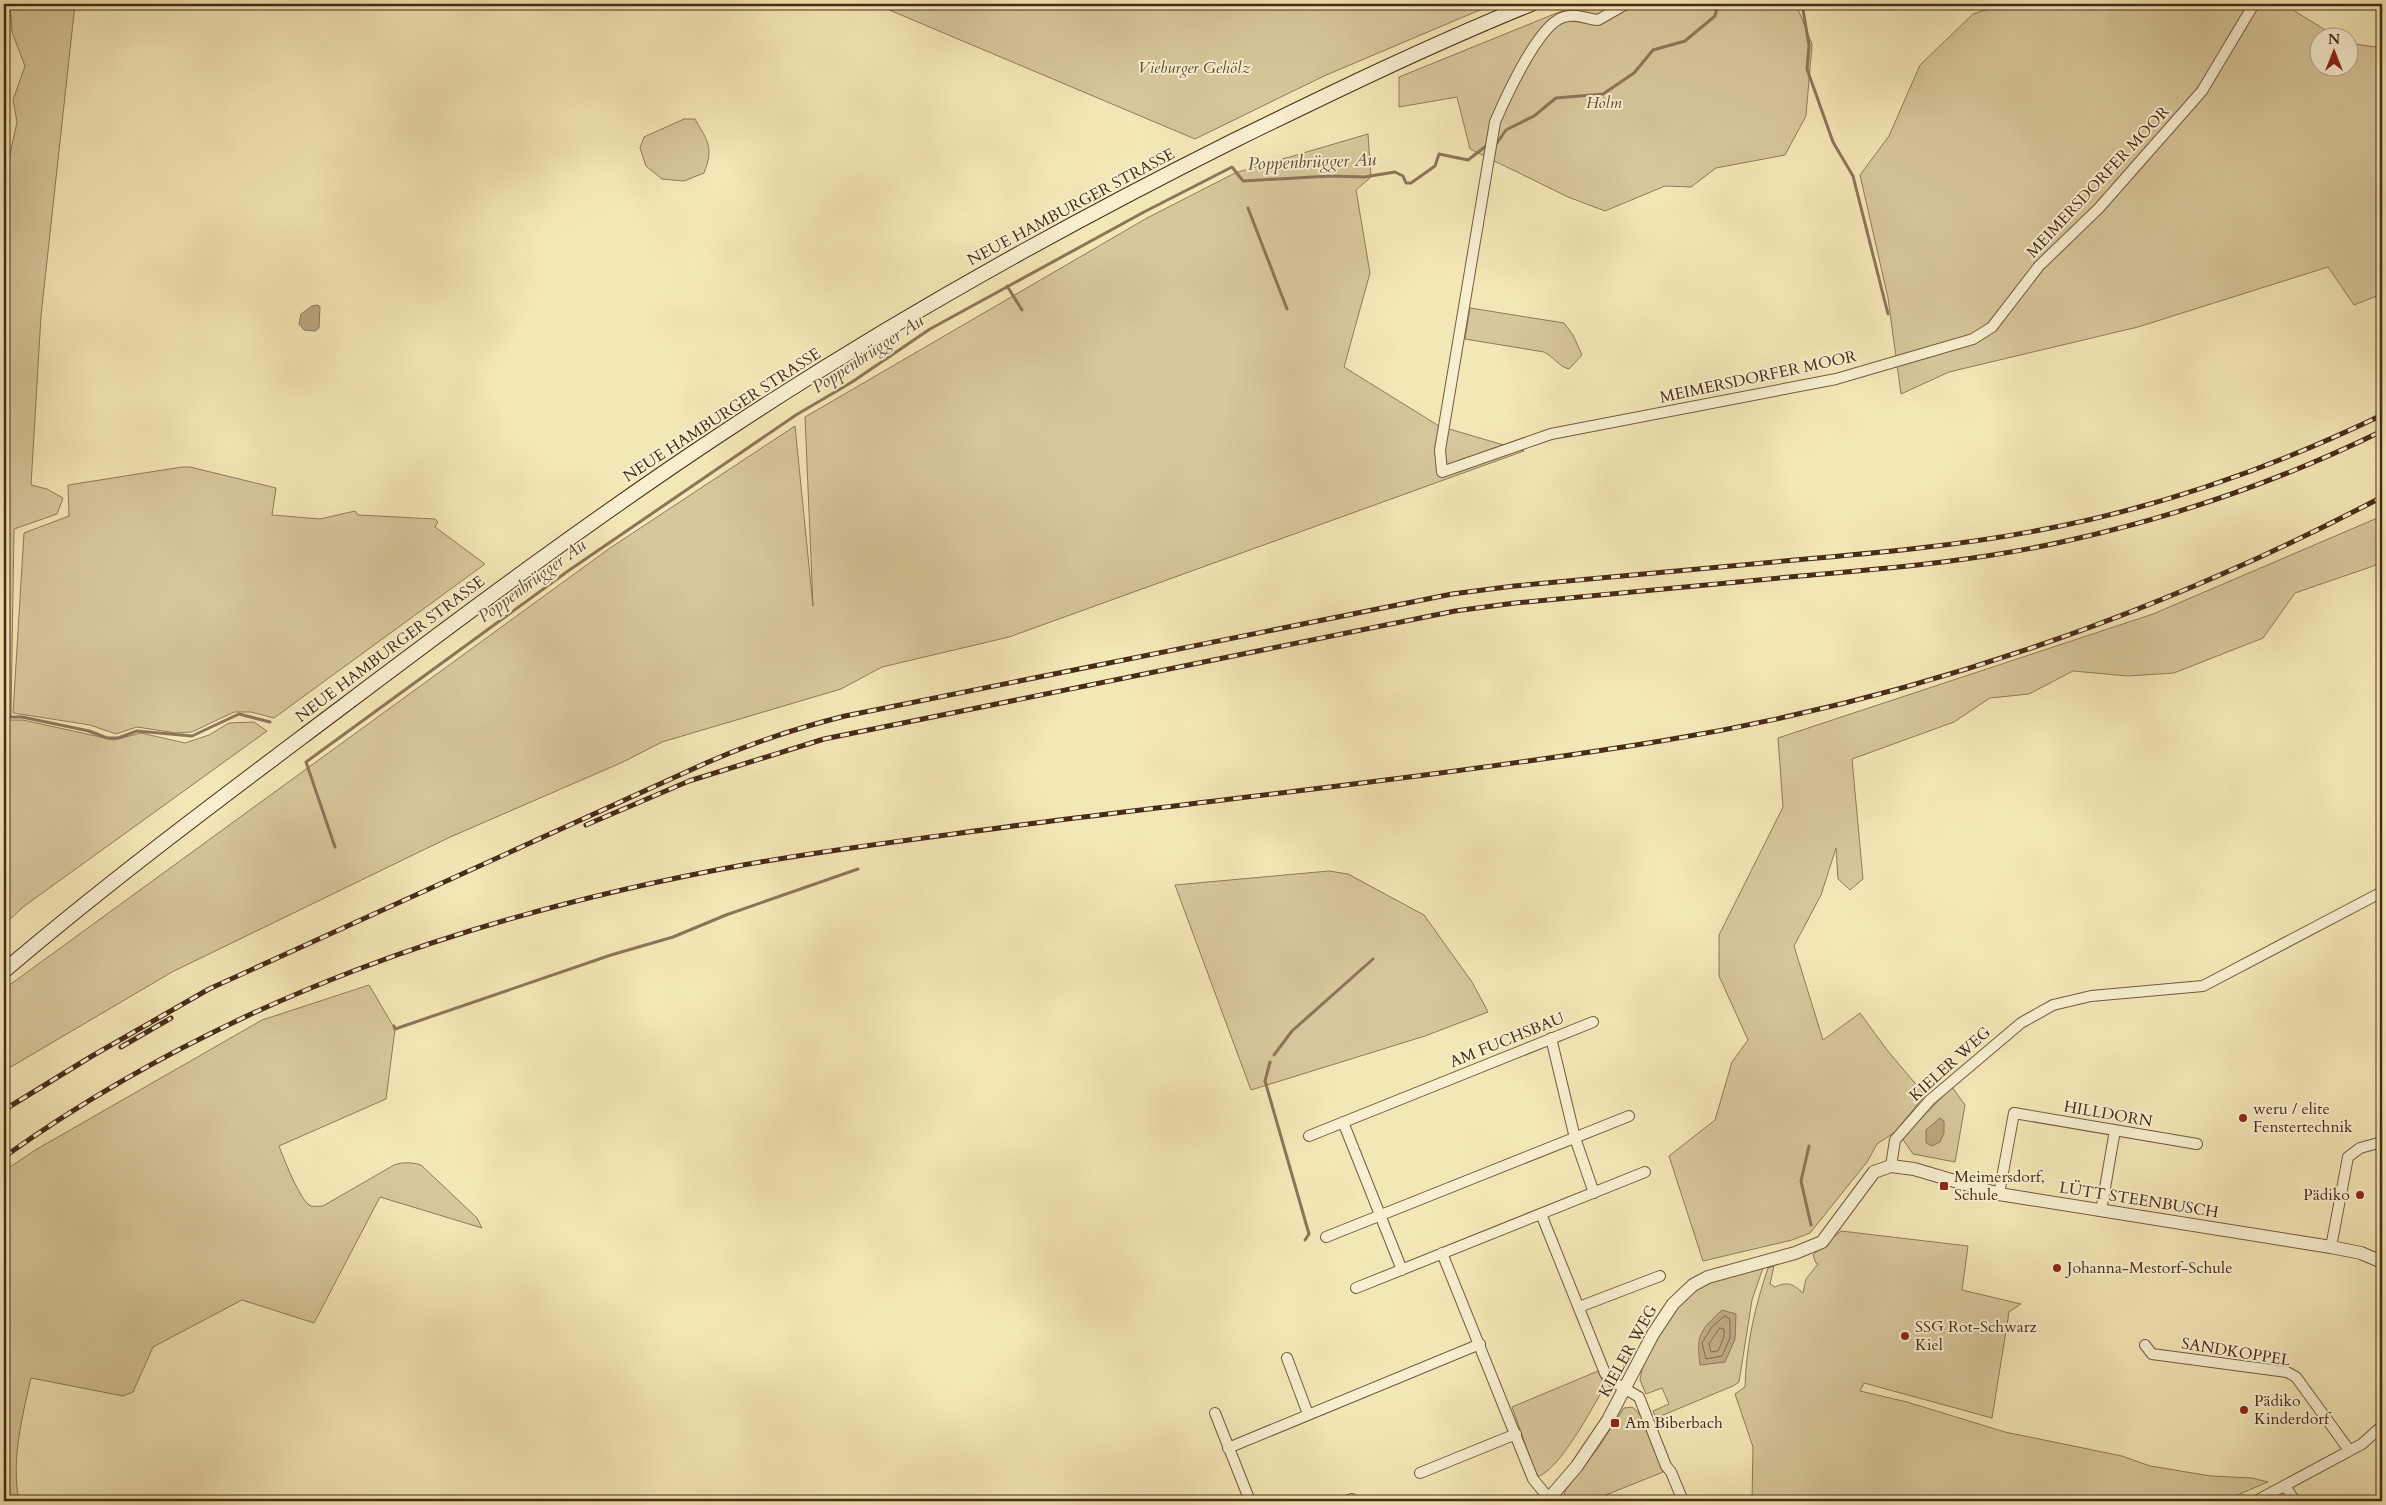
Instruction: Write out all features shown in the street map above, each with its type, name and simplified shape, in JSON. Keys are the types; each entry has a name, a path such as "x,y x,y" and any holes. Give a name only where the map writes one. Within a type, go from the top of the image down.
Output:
{"main road":[{"name":"NEUE HAMBURGER STRASSE","path":"4,970 108,884 376,681 533,565 729,429 900,322 1064,229 1308,104 1404,59 1531,4"}],"street":[{"name":"MEIMERSDORFER MOOR","path":"1626,4 1598,20 1578,15 1561,17 1548,27 1508,92 1495,122 1440,450 1442,472 1551,434 1836,379 1973,339 1992,327 2039,266 2099,208 2202,91 2254,4"},
{"name":"KIELER WEG","path":"1550,1500 1577,1466 1608,1420 1653,1334 1672,1304 1693,1285 1708,1277 1794,1253 1822,1242 1874,1172 1891,1166 1895,1140 1930,1100 2021,1023 2053,1005 2092,996 2203,986 2382,892"},
{"name":"AM FUCHSBAU","path":"1309,1136 1593,1022"},
{"path":"1551,1038 1575,1138 1594,1193"},
{"name":"HILLDORN","path":"1999,1194 2014,1113 2197,1144"},
{"path":"1326,1237 1628,1116"},
{"path":"1343,1122 1402,1270"},
{"path":"2101,1211 2115,1130"},
{"path":"2331,1247 2348,1157 2360,1148 2382,1142"},
{"name":"LÜTT STEENBUSCH","path":"1891,1166 1914,1169 1999,1194 2331,1247 2361,1253 2382,1262"},
{"path":"1356,1288 1645,1172"},
{"path":"1541,1214 1605,1373 1612,1381 1639,1397 1666,1466 1671,1472 1683,1501"},
{"path":"1442,1253 1533,1479 1550,1500"},
{"path":"1579,1307 1660,1276"},
{"path":"1228,1448 1480,1344"},
{"name":"SANDKOPPEL","path":"2145,1346 2152,1354 2287,1372 2296,1377 2349,1450"},
{"path":"1287,1358 1308,1414"},
{"path":"1215,1413 1250,1501"},
{"path":"2256,1501 2380,1432"},
{"path":"1420,1473 1516,1434"},
{"path":"2286,1486 2295,1501"}],"green space":[{"path":"10,4 75,4 41,316 31,485 47,489 63,498 57,514 14,529 11,716 4,716 4,168 8,163 17,122 13,100 25,66 12,32"},
{"name":"Vieburger Gehölz","path":"875,4 1494,4 1324,76 1195,139"},
{"name":"Holm","path":"1579,4 1796,4 1812,44 1806,116 1785,155 1716,168 1691,187 1665,186 1605,211 1568,197 1470,149 1457,97 1399,107 1399,77"},
{"path":"2004,4 2283,4 2322,28 2308,28 2308,78 2358,78 2358,44 2382,48 2382,294 2354,305 2328,267 2138,327 1949,372 1901,394 1888,298 1860,175 1889,136 1920,65 1973,14"},
{"path":"684,119 695,119 706,139 709,157 704,173 684,181 662,179 646,166 640,148 644,137"},
{"path":"1368,134 1371,177 1356,190 1370,273 1344,367 1439,426 1524,451 1009,637 882,667 841,689 662,742 623,762 448,838 172,972 4,1071 4,989 610,548 795,426 813,606 805,417 1147,218 1235,173"},
{"path":"1470,308 1564,323 1573,335 1582,355 1569,369 1544,352 1465,339"},
{"path":"190,467 276,488 272,515 320,519 355,511 358,515 435,519 438,522 435,527 485,564 274,718 251,712 234,712 192,732 176,733 137,727 116,734 90,725 13,713 24,533 69,516 68,485"},
{"path":"2382,516 2382,563 2295,593 2263,638 2174,673 2128,676 2073,671 2029,694 1990,698 1954,722 1852,759 1863,879 1850,890 1838,879 1836,848 1821,895 1794,946 1823,1040 1860,1013 1887,1050 1925,1095 1895,1132 1877,1144 1867,1162 1810,1233 1792,1240 1703,1261 1669,1156 1715,1120 1732,1062 1748,1040 1719,976 1719,935 1783,807 1778,738 2153,614"},
{"path":"4,720 23,720 114,740 141,733 185,743 209,735 229,723 254,722 267,731 23,907 4,925"},
{"path":"1329,871 1348,874 1424,915 1472,982 1488,1012 1425,1036 1251,1090 1175,885"},
{"path":"369,985 395,1029 386,1099 279,1146 293,1179 307,1203 311,1206 323,1206 394,1165 407,1163 421,1165 477,1218 482,1228 380,1197 314,1323 242,1300 153,1347 133,1392 123,1396 31,1378 21,1424 17,1455 16,1470 19,1501 4,1501 4,1171 37,1149 262,1020"},
{"path":"1952,1087 1965,1105 1955,1162 1913,1154 1902,1138"},
{"path":"1841,1231 1968,1246 1962,1290 2021,1304 2009,1312 1992,1418 1864,1383 1860,1391 1907,1402 2005,1432 2122,1456 2150,1466 2211,1476 2252,1478 2268,1482 2223,1501 1752,1501 1753,1447 1735,1394 1745,1387 1747,1356 1752,1326 1768,1268 1774,1266 1770,1284 1775,1287 1790,1284 1803,1293 1806,1279 1818,1264 1813,1255"},
{"path":"1763,1268 1752,1300 1739,1382 1656,1418 1653,1411 1669,1404 1662,1388 1646,1394 1640,1380 1643,1364 1676,1307 1691,1292 1707,1282"},
{"path":"1598,1371 1605,1386 1592,1409 1556,1463 1537,1477 1512,1407"},
{"path":"1632,1407 1647,1427 1663,1472 1591,1501 1563,1501 1565,1491 1598,1448 1624,1408"}],"water":[{"path":"318,305 320,307 319,328 315,331 304,330 299,324 301,314 312,306"},
{"path":"1940,1118 1944,1121 1944,1133 1940,1142 1932,1146 1926,1143 1926,1130"},
{"path":"1722,1310 1736,1314 1735,1339 1725,1362 1700,1365 1699,1340 1701,1334 1704,1328"}],"waterway":[{"name":"Poppenbrügger Au","path":"1497,143 1506,130 1534,116 1556,98 1603,94 1634,73 1653,50 1685,41 1715,16 1718,4"},
{"path":"1802,4 1809,45 1807,69 1833,142 1853,176 1888,314"},
{"name":"Poppenbrügger Au","path":"335,847 306,762 568,571 796,415 852,382 930,329 1144,212 1232,167 1243,181 1330,176 1364,177 1395,172 1403,176 1406,183 1411,183 1435,166 1439,154 1468,160 1486,146"},
{"path":"1248,208 1287,309"},
{"path":"1007,286 1022,310"},
{"name":"Poppenbrügger Au","path":"4,717 22,717 89,731 107,738 118,738 137,731 192,736 239,714 270,722"},
{"path":"394,1026 395,1029 611,955 673,937 726,915 858,869"},
{"path":"1274,1055 1292,1031 1373,959"},
{"path":"1270,1062 1265,1081 1309,1234 1305,1240"},
{"path":"1809,1146 1801,1181 1811,1225"}],"railway":[{"path":"4,1110 92,1056 209,989 706,763 774,736 845,716 1452,594 1514,586 1855,555 1975,541 2035,531 2124,511 2212,485 2298,452 2382,415"},
{"path":"586,825 689,781 824,739 1455,611 1515,603 1934,563 2000,554 2066,541 2188,509 2267,481 2382,431"},
{"path":"4,1157 89,1101 176,1051 265,1008 357,970 450,937 546,909 643,885 814,853 1028,824 1503,765 1661,741 1755,724 1848,702 1940,677 2032,648 2122,615 2210,579 2297,540 2382,497"},
{"path":"121,1047 171,1018"}],"place":[{"name":"weru / elite Fenstertechnik","path":"2243,1118"},
{"name":"Meimersdorf, Schule","path":"1944,1186"},
{"name":"Pädiko","path":"2360,1195"},
{"name":"Johanna-Mestorf-Schule","path":"2057,1268"},
{"name":"SSG Rot-Schwarz Kiel","path":"1905,1336"},
{"name":"Pädiko Kinderdorf","path":"2244,1410"},
{"name":"Am Biberbach","path":"1615,1423"}]}
